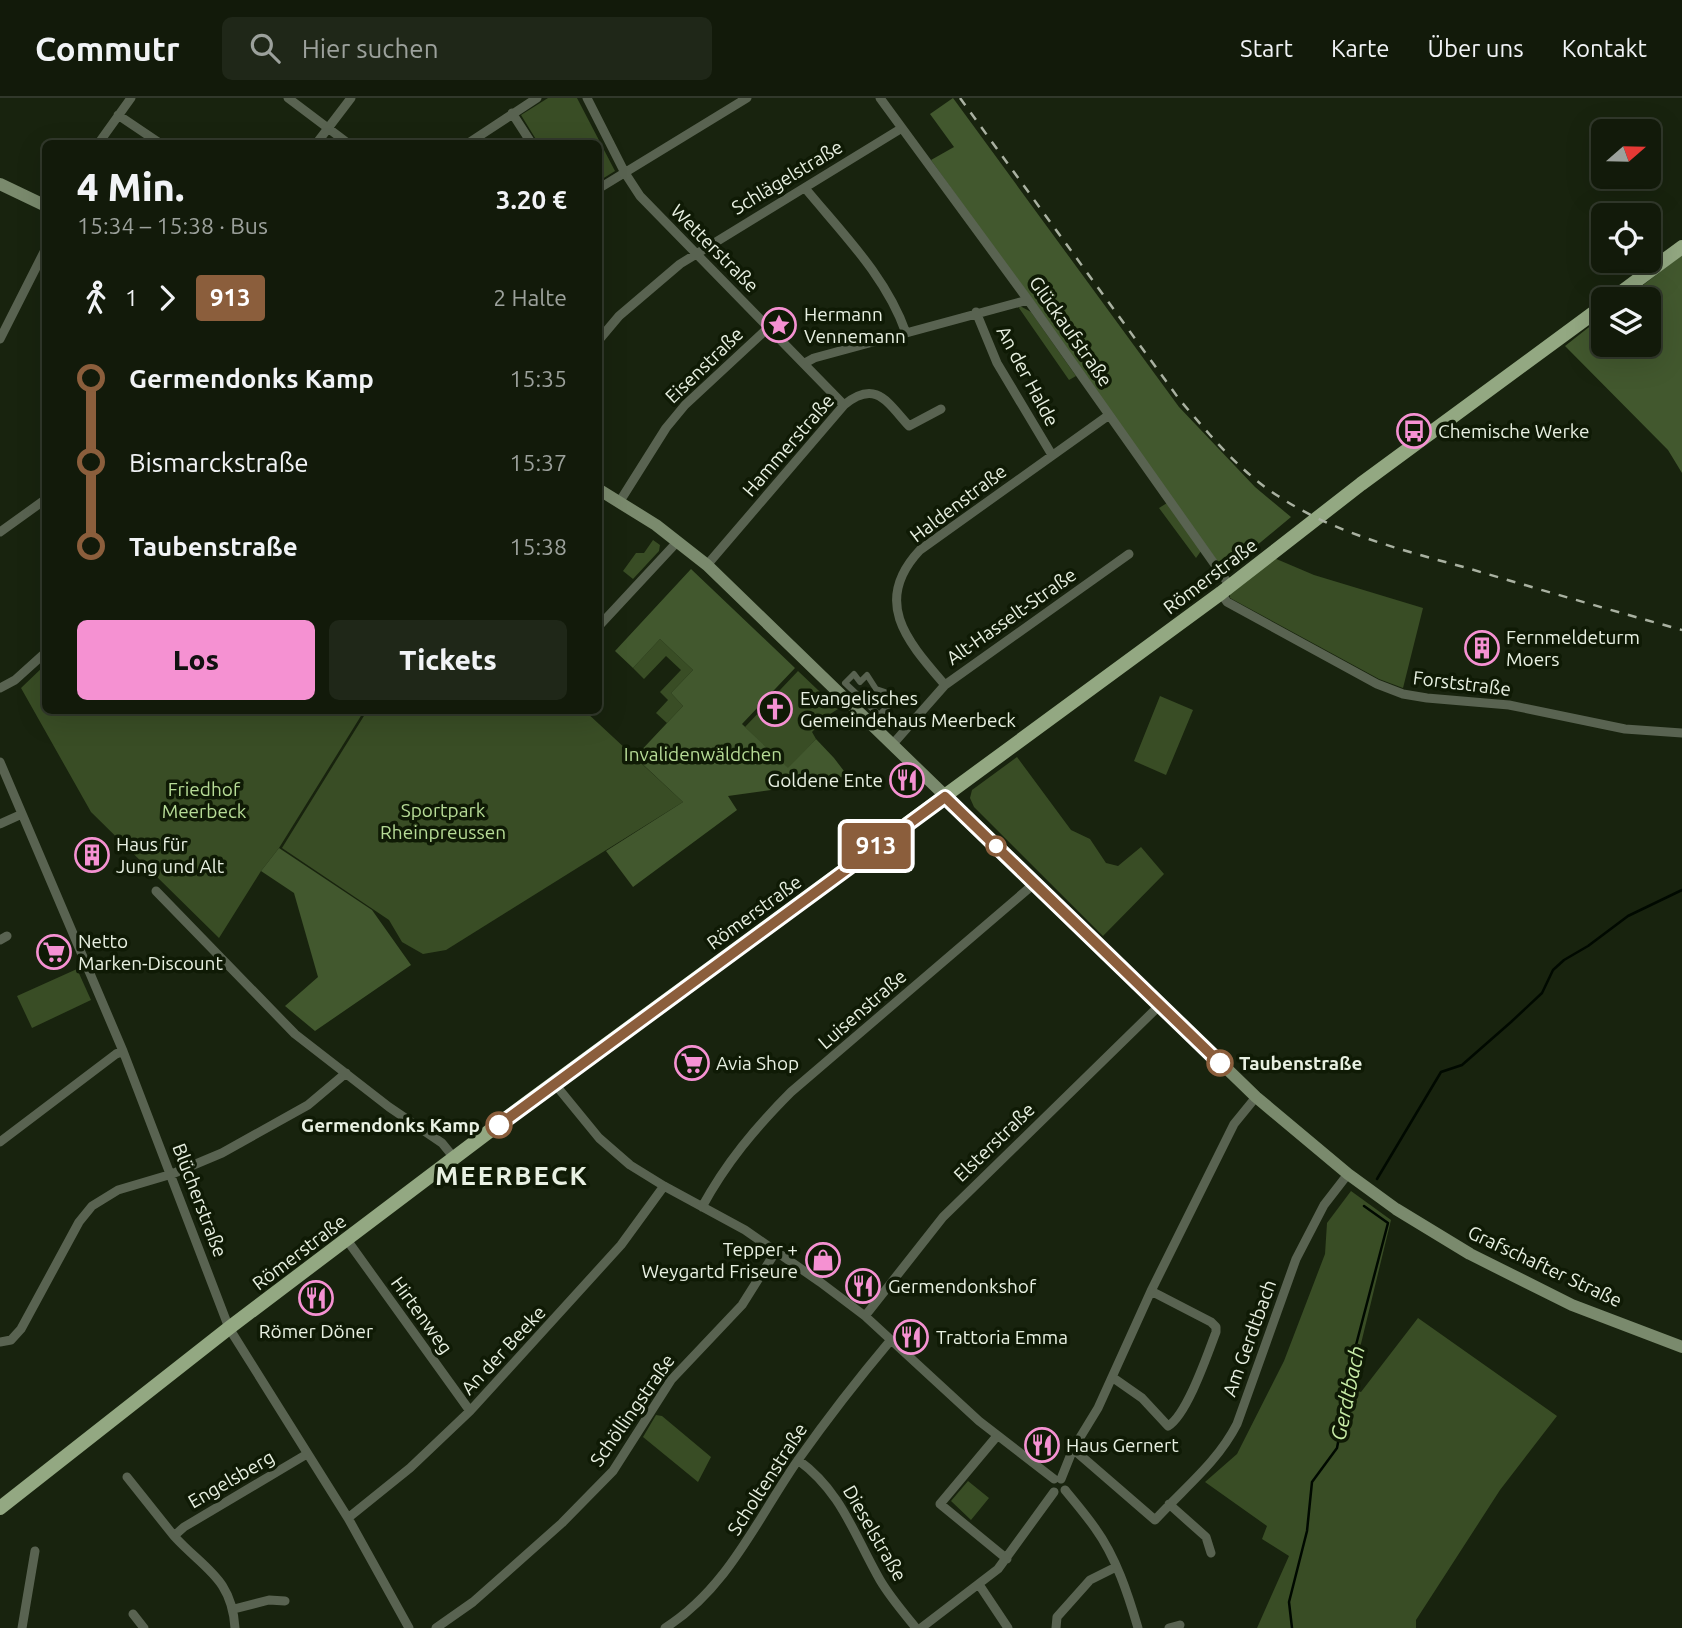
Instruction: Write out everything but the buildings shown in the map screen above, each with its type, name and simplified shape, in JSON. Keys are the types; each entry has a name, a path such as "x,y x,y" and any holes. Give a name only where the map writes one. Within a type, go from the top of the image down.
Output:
{"main road":[{"path":"0,184 42,204"},
{"path":"1628,287 1682,247"},
{"name":"Römerstraße","path":"0,1508 229,1328 554,1083 1225,590 1361,484 1591,315"},
{"name":"Grafschafter Straße","path":"602,491 678,541 707,565 1256,1097 1348,1174 1396,1209 1470,1254 1572,1305 1682,1346"}],"street":[{"path":"101,140 131,98"},
{"path":"288,98 344,140"},
{"path":"319,140 351,98"},
{"path":"473,140 537,98"},
{"name":"Wetterstraße","path":"587,98 625,173 640,196 844,405"},
{"path":"602,187 747,98"},
{"name":"Glückaufstraße","path":"880,98 1109,415 1225,590"},
{"path":"512,113 529,140"},
{"path":"118,115 155,140"},
{"name":"Schlägelstraße","path":"602,336 628,307 680,264 902,128"},
{"path":"805,188 880,279 894,301 906,333"},
{"path":"1,337 42,256"},
{"path":"805,363 814,358 976,312 1028,300"},
{"name":"An der Halde","path":"976,312 997,363 1052,455"},
{"name":"Eisenstraße","path":"620,501 666,428 685,405 769,327"},
{"name":"Hammerstraße","path":"707,565 844,405 860,394 872,392 886,401 909,426 942,409"},
{"name":"Haldenstraße","path":"945,685 913,648 900,624 897,595 903,575 920,550 1109,415"},
{"path":"0,532 42,502"},
{"path":"602,623 678,541"},
{"name":"Alt-Hasselt-Straße","path":"892,745 945,685 1129,554"},
{"name":"Forststraße","path":"1225,590 1227,602 1377,684 1403,694 1509,705 1625,729 1682,733"},
{"path":"0,688 15,680 42,656"},
{"path":"853,674 860,682 867,675 876,689 885,692 894,701 879,715 845,682 853,674"},
{"name":"Blücherstraße","path":"0,762 123,1051 229,1328 348,1518 409,1628"},
{"path":"0,824 22,814"},
{"name":"Luisenstraße","path":"702,1208 719,1175 756,1126 1035,883"},
{"path":"156,891 295,1034 442,1143 455,1158"},
{"name":"Elsterstraße","path":"865,1316 943,1217 1160,1005"},
{"path":"0,1142 123,1051"},
{"path":"0,1342 11,1340 21,1329 79,1222 92,1206 118,1190 172,1174 222,1153 268,1129 307,1105 346,1073"},
{"path":"554,1083 599,1138 631,1165 702,1208 745,1230 865,1316 997,1436 1066,1484 1065,1490 1095,1528 1116,1567 1138,1628"},
{"path":"1054,1492 1051,1485 1058,1479 1097,1408 1151,1291 1234,1125 1256,1097"},
{"name":"Am Gerdtbach","path":"1073,1449 1155,1520 1201,1474 1227,1444 1237,1424 1296,1259 1324,1205 1348,1174"},
{"name":"An der Beeke","path":"348,1518 410,1468 470,1410 621,1245 664,1186"},
{"name":"Hirtenweg","path":"347,1241 470,1410"},
{"name":"Schöllingstraße","path":"436,1628 473,1602 562,1523 613,1471 671,1380 742,1306 776,1251"},
{"path":"1112,1377 1142,1398 1168,1426 1181,1412 1201,1370 1216,1327 1151,1291"},
{"name":"Scholtenstraße","path":"665,1628 692,1608 738,1556 798,1460 890,1341"},
{"path":"997,1436 940,1504 1007,1559"},
{"name":"Engelsberg","path":"174,1536 184,1527 307,1454"},
{"name":"Dieselstraße","path":"798,1460 824,1481 835,1495 881,1583 918,1628"},
{"path":"127,1477 174,1536 198,1562 214,1573 224,1586 234,1609 235,1628"},
{"path":"1054,1492 1065,1490"},
{"path":"918,1628 980,1586 1007,1559 1054,1492"},
{"path":"1170,1504 1206,1537 1211,1553"},
{"path":"22,1628 35,1551"},
{"path":"1056,1628 1057,1617 1082,1588 1090,1580 1116,1567"},
{"path":"980,1586 1008,1628"},
{"path":"234,1609 269,1600 285,1601"},
{"path":"133,1614 144,1628"},
{"path":"1169,1628 1180,1625"}],"green space":[{"path":"548,98 577,98 599,140 536,140 521,115"},
{"path":"953,98 1179,407 1255,487 1291,517 1225,572 931,160 954,147 930,114"},
{"path":"602,146 615,171 602,179"},
{"path":"1682,255 1682,473 1668,450 1565,346 1591,325 1591,357 1661,357 1661,287 1641,287"},
{"path":"1020,306 1031,312 1076,376 1069,380"},
{"path":"1167,503 1201,551 1196,558 1159,508"},
{"path":"653,540 660,545 659,551 633,579 623,571 636,553 644,553"},
{"path":"1274,558 1314,575 1423,608 1403,688 1379,679 1230,598 1230,594"},
{"name":"Invalidenwäldchen","path":"691,569 795,668 742,724 788,768 816,739 847,775 829,782 728,796 737,810 633,887 606,851 683,802 635,757 683,706 671,693 693,670 660,639 633,668 615,651"},
{"path":"660,639 693,670 671,693 683,706 667,723 656,713 668,700 660,692 681,670 666,656 644,679 633,668"},
{"name":"Friedhof Meerbeck","path":"42,668 42,714 362,714 219,938 91,812 21,688"},
{"path":"798,671 838,709 812,732 816,739 788,769 745,727"},
{"path":"1160,696 1193,710 1166,775 1134,761"},
{"name":"Sportpark Rheinpreussen","path":"365,714 588,714 683,802 446,950 423,954 402,942 389,920 282,848"},
{"path":"1017,757 1071,830 1090,839 1106,863 1118,866 1141,847 1164,874 1103,936 974,807 970,798 972,790"},
{"path":"279,848 372,910 411,965 315,1031 285,1006 318,977 294,893 261,871"},
{"path":"77,969 91,1000 32,1028 17,996"},
{"path":"1351,1191 1391,1220 1350,1389 1361,1392 1418,1318 1557,1416 1500,1490 1416,1620 1416,1628 1257,1628 1289,1556 1262,1539 1267,1526 1205,1482 1237,1454 1284,1361 1325,1254 1327,1223"},
{"path":"656,1415 662,1416 711,1457 698,1482 643,1437"},
{"path":"968,1481 989,1498 971,1520 951,1501"}],"waterway":[{"name":"Gerdtbach","path":"1377,1179 1441,1072 1462,1065 1511,1022 1542,993 1553,970 1564,960 1628,916 1682,890"},
{"name":"Gerdtbach","path":"1292,1628 1289,1602 1307,1531 1312,1482 1337,1448 1340,1406 1388,1223 1364,1206"}],"railway":[{"path":"960,98 1179,399 1225,451 1264,486 1300,509 1369,539 1682,630"}],"bus line":[{"name":"913","path":"499,1125 945,797 1220,1063"}],"place":[{"name":"Hermann Vennemann","path":"779,325"},
{"name":"Chemische Werke","path":"1414,431"},
{"name":"Fernmeldeturm Moers","path":"1482,648"},
{"name":"Evangelisches Gemeindehaus Meerbeck","path":"775,709"},
{"name":"Goldene Ente","path":"907,780"},
{"name":"Haus für Jung und Alt","path":"92,855"},
{"name":"Netto Marken-Discount","path":"54,952"},
{"name":"Avia Shop","path":"692,1063"},
{"name":"Taubenstraße","path":"1220,1063"},
{"name":"Germendonks Kamp","path":"499,1125"},
{"name":"Tepper + Weygartd Friseure","path":"823,1260"},
{"name":"Germendonkshof","path":"863,1286"},
{"name":"Römer Döner","path":"316,1298"},
{"name":"Trattoria Emma","path":"911,1337"},
{"name":"Haus Gernert","path":"1042,1445"}],"district":[{"name":"MEERBECK","path":"512,1175"}]}
